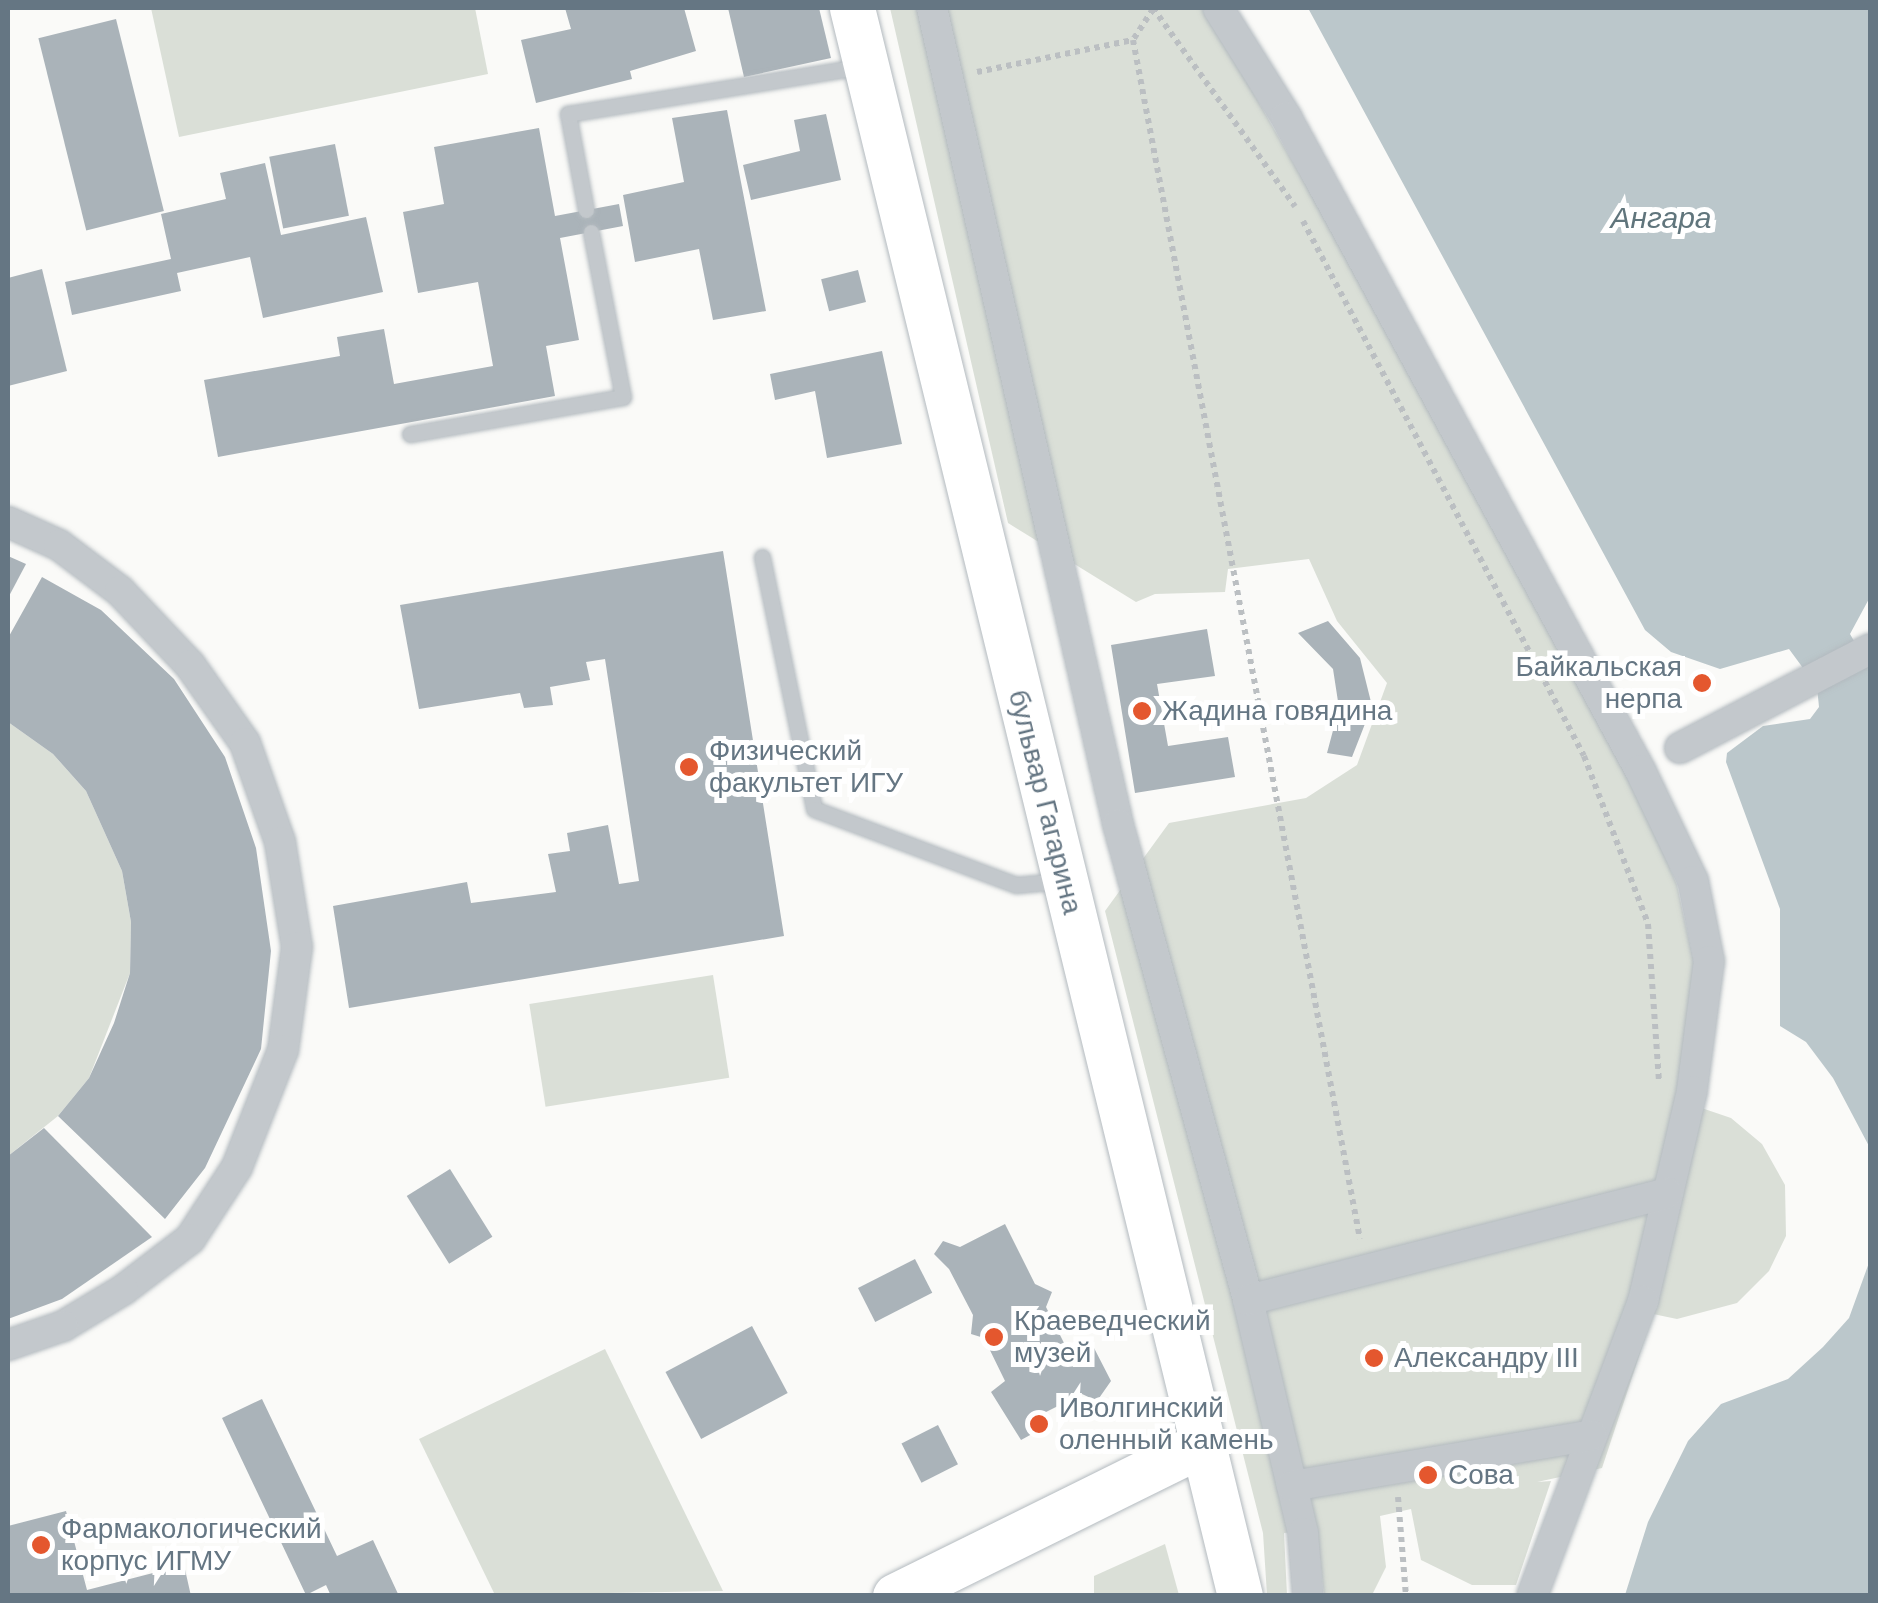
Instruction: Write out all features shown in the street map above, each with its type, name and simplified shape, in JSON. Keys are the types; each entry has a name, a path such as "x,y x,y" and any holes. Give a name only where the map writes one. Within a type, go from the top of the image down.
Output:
{"street":[{"name":"бульвар Гагарина","path":"852,8 1240,1596"},
{"path":"932,8 1118,824 1248,1300 1292,1486 1308,1596"},
{"path":"1218,8 1286,117 1640,770 1694,881 1709,961 1692,1091 1642,1301 1532,1596"},
{"path":"8,522 59,545 120,591 190,665 245,743 280,842 297,947 283,1050 237,1167 190,1240 124,1290 63,1326 8,1345"},
{"path":"1680,748 1767,699 1870,649"},
{"path":"1248,1300 1668,1193"},
{"path":"1292,1486 1592,1435"},
{"path":"895,1596 1202,1444"}],"lane":[{"path":"586,210 568,114 868,65"},
{"path":"410,434 623,397 591,232"},
{"path":"762,557 814,809 1016,886 1064,881"}],"path":[{"path":"1366,1270 1133,40 1153,8 1294,204 1584,756 1648,924 1660,1093"},
{"path":"948,78 1133,40"},
{"path":"1396,1470 1406,1596"}],"shaded area":[{"path":"151,8 475,8 488,74 179,137"},
{"path":"890,8 1205,8 1430,403 1638,792 1677,885 1698,981 1678,1100 1731,1118 1762,1144 1785,1185 1786,1236 1769,1271 1737,1303 1677,1319 1653,1314 1602,1468 1537,1482 1551,1481 1516,1585 1472,1585 1421,1560 1411,1509 1380,1516 1386,1567 1372,1595 1324,1595 1317,1531 1284,1533 1287,1595 1267,1595 1263,1533 1105,911 1169,823 1306,798 1357,765 1387,683 1337,621 1309,559 1228,569 1225,592 1155,594 1136,602 1008,523"},
{"path":"8,722 53,754 86,791 122,871 131,922 130,973 89,1078 58,1116 8,1156"},
{"path":"713,975 729,1078 546,1107 529,1004"},
{"path":"605,1349 723,1591 495,1595 419,1439"},
{"path":"1165,1544 1179,1595 1094,1595 1094,1576"}],"water":[{"name":"Ангара","path":"1308,8 1870,8 1870,597 1850,634 1870,669 1870,1148 1833,1078 1806,1042 1780,1026 1780,909 1726,762 1727,753 1763,726 1810,719 1819,707 1817,687 1789,649 1720,669 1671,652 1645,630"},
{"path":"1870,1260 1870,1595 1625,1595 1648,1522 1688,1441 1721,1404 1788,1379 1823,1347 1849,1318"}],"building":[{"path":"565,8 684,8 696,51 630,71 632,79 536,103 521,40 571,29"},
{"path":"728,8 819,8 831,58 744,77"},
{"path":"116,19 164,211 86,230 38,38"},
{"path":"727,110 766,311 713,320 699,249 635,262 623,195 684,182 672,118"},
{"path":"826,114 841,180 751,200 743,165 800,151 794,120"},
{"path":"539,128 555,216 619,204 623,226 560,238 579,340 546,346 555,396 218,457 204,380 340,356 337,337 384,329 394,384 493,366 478,282 418,293 403,212 444,204 434,147"},
{"path":"335,144 349,216 283,228 269,157"},
{"path":"265,163 281,235 366,217 383,292 263,318 250,257 177,273 181,291 72,315 65,282 171,259 161,214 226,199 220,173"},
{"path":"42,269 67,371 8,386 8,278"},
{"path":"858,270 866,302 829,311 821,279"},
{"path":"882,351 902,444 827,458 815,391 775,400 770,374"},
{"name":"Физический факультет ИГУ","path":"723,551 784,936 349,1008 333,906 467,882 471,903 556,892 548,854 570,851 567,833 608,825 619,884 639,881 605,659 586,662 590,680 550,687 553,705 524,708 520,693 419,709 400,605"},
{"path":"8,556 26,564 8,598"},
{"path":"42,577 101,610 174,679 225,757 256,848 271,951 261,1049 205,1168 165,1219 58,1116 89,1078 114,1023 130,973 131,922 122,871 86,791 53,754 8,722 8,638"},
{"path":"1328,621 1360,658 1372,706 1352,757 1327,753 1339,708 1333,669 1298,633"},
{"name":"Жадина говядина","path":"1207,629 1215,676 1157,684 1168,746 1228,737 1235,777 1135,793 1111,645"},
{"path":"44,1128 152,1237 62,1299 8,1319 8,1156"},
{"path":"450,1169 492,1237 449,1264 407,1196"},
{"path":"1005,1224 1035,1284 1052,1292 1046,1307 1068,1351 1075,1344 1093,1346 1111,1381 1097,1401 1082,1394 1030,1420 1032,1434 1021,1440 991,1392 1005,1381 984,1338 971,1334 973,1315 949,1269 934,1254 943,1241 960,1247"},
{"path":"915,1259 932,1293 875,1322 858,1288"},
{"path":"752,1326 788,1393 701,1439 665,1372"},
{"path":"262,1399 337,1556 373,1540 399,1596 331,1596 326,1585 306,1595 222,1418"},
{"path":"938,1425 958,1464 921,1483 901,1444"},
{"name":"Фармакологический корпус ИГМУ","path":"66,1511 87,1590 184,1565 191,1596 8,1596 8,1526"}],"place":[{"name":"Байкальская нерпа","path":"1702,683"},
{"name":"Жадина говядина","path":"1142,711"},
{"name":"Физический факультет ИГУ","path":"689,767"},
{"name":"Краеведческий музей","path":"994,1337"},
{"name":"Александру III","path":"1374,1358"},
{"name":"Иволгинский оленный камень","path":"1039,1424"},
{"name":"Сова","path":"1428,1475"},
{"name":"Фармакологический корпус ИГМУ","path":"41,1545"}]}
